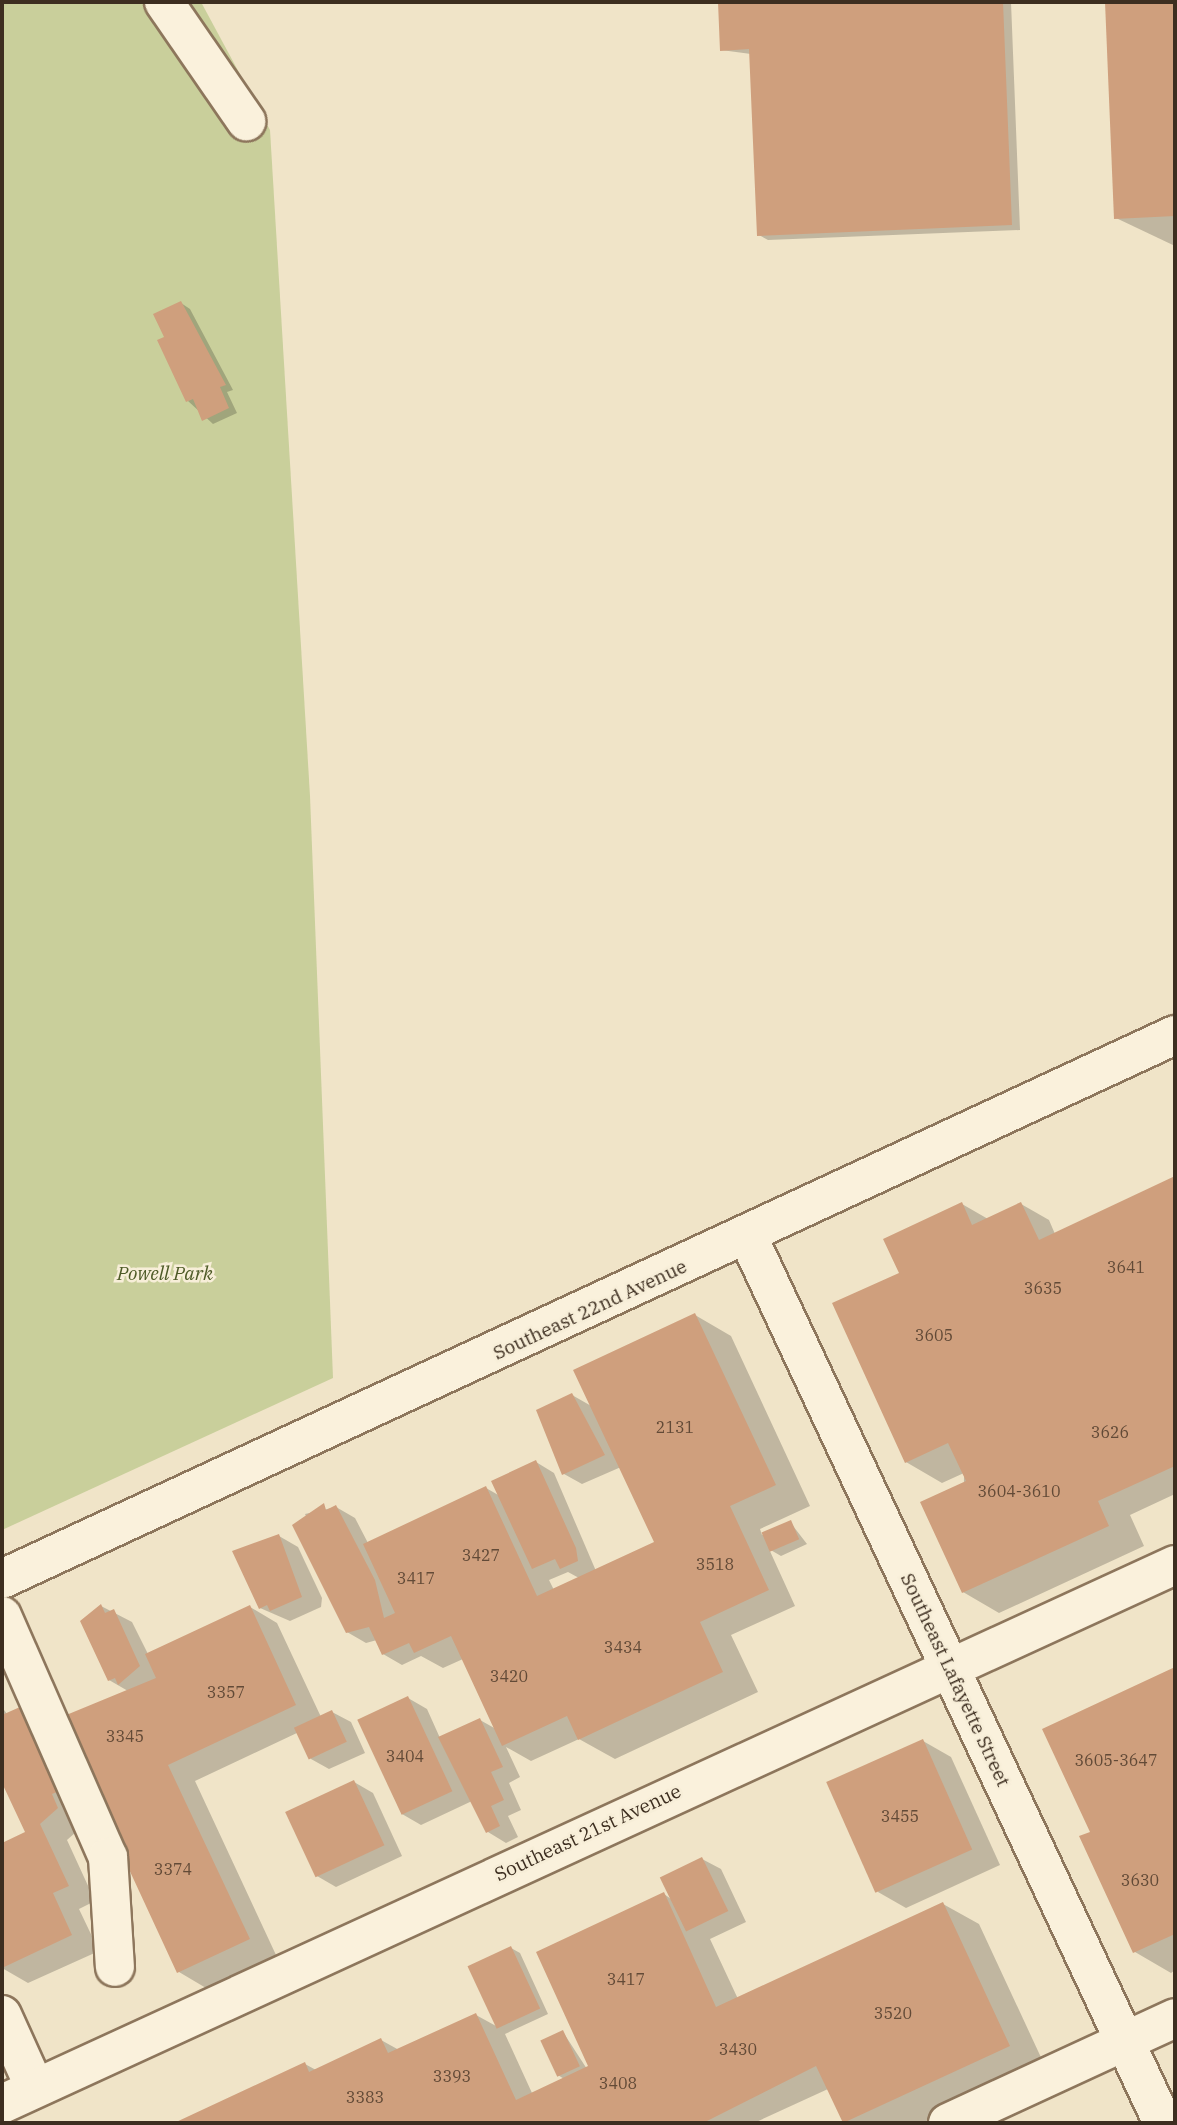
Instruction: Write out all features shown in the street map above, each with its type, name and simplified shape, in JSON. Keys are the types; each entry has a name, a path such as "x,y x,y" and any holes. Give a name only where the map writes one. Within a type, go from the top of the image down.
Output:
{"street":[{"path":"164,2 246,121"},
{"name":"Southeast 22nd Avenue","path":"2,1579 748,1237 1175,1035"},
{"name":"Southeast Lafayette Street","path":"748,1237 1163,2123"},
{"name":"Southeast 21st Avenue","path":"18,2096 1175,1565"},
{"path":"2,1616 107,1857 115,1967"},
{"path":"2,2015 18,2096"},
{"path":"948,2123 1175,2018"}],"green space":[{"name":"Powell Park","path":"2,2 201,2 270,130 310,796 333,1378 2,1530"}],"building":[{"path":"718,2 1003,2 1012,225 757,236 749,49 720,51"},
{"path":"1105,2 1175,2 1175,216 1114,219"},
{"path":"181,301 226,385 220,387 229,408 202,421 193,399 186,402 157,340 164,337 153,314"},
{"path":"1175,1176 1175,1466 1098,1501 1109,1526 962,1593 920,1502 966,1481 948,1443 905,1463 832,1303 899,1273 883,1239 962,1202 972,1225 1021,1202 1039,1240"},
{"path":"695,1313 776,1485 730,1506 769,1590 700,1622 723,1672 578,1740 567,1716 502,1746 451,1636 414,1653 409,1643 382,1655 369,1627 346,1633 292,1525 324,1503 326,1510 336,1505 375,1580 384,1618 395,1613 363,1544 486,1486 537,1596 654,1542 573,1370"},
{"path":"572,1393 605,1455 562,1475 536,1410"},
{"path":"536,1460 576,1548 578,1561 560,1569 555,1559 532,1569 491,1481"},
{"path":"791,1520 799,1539 770,1552 762,1533"},
{"path":"279,1534 302,1597 270,1611 267,1605 259,1609 232,1551"},
{"path":"101,1604 105,1613 114,1609 140,1666 118,1685 115,1678 108,1681 80,1621"},
{"path":"250,1605 296,1705 168,1765 250,1939 177,1973 59,1718 156,1678 145,1654"},
{"path":"1175,1667 1175,1934 1133,1953 1079,1836 1090,1832 1042,1729"},
{"path":"408,1696 452,1791 402,1815 357,1720"},
{"path":"29,1703 64,1789 52,1794 58,1808 40,1824 69,1886 53,1893 72,1935 2,1968 2,1843 25,1832 2,1783 2,1715"},
{"path":"332,1710 347,1742 309,1759 294,1728"},
{"path":"480,1718 503,1767 491,1772 504,1800 491,1806 500,1826 486,1833 438,1737"},
{"path":"923,1739 972,1850 875,1893 826,1782"},
{"path":"354,1780 384,1845 316,1877 285,1812"},
{"path":"702,1857 728,1911 686,1932 660,1878"},
{"path":"664,1892 716,2007 943,1902 1010,2046 843,2123 816,2066 703,2123 174,2123 305,2062 309,2072 381,2038 388,2053 476,2013 516,2100 588,2066 536,1952"},
{"path":"511,1946 540,2009 497,2029 467,1966"},
{"path":"563,2030 580,2066 557,2077 540,2041"}]}
